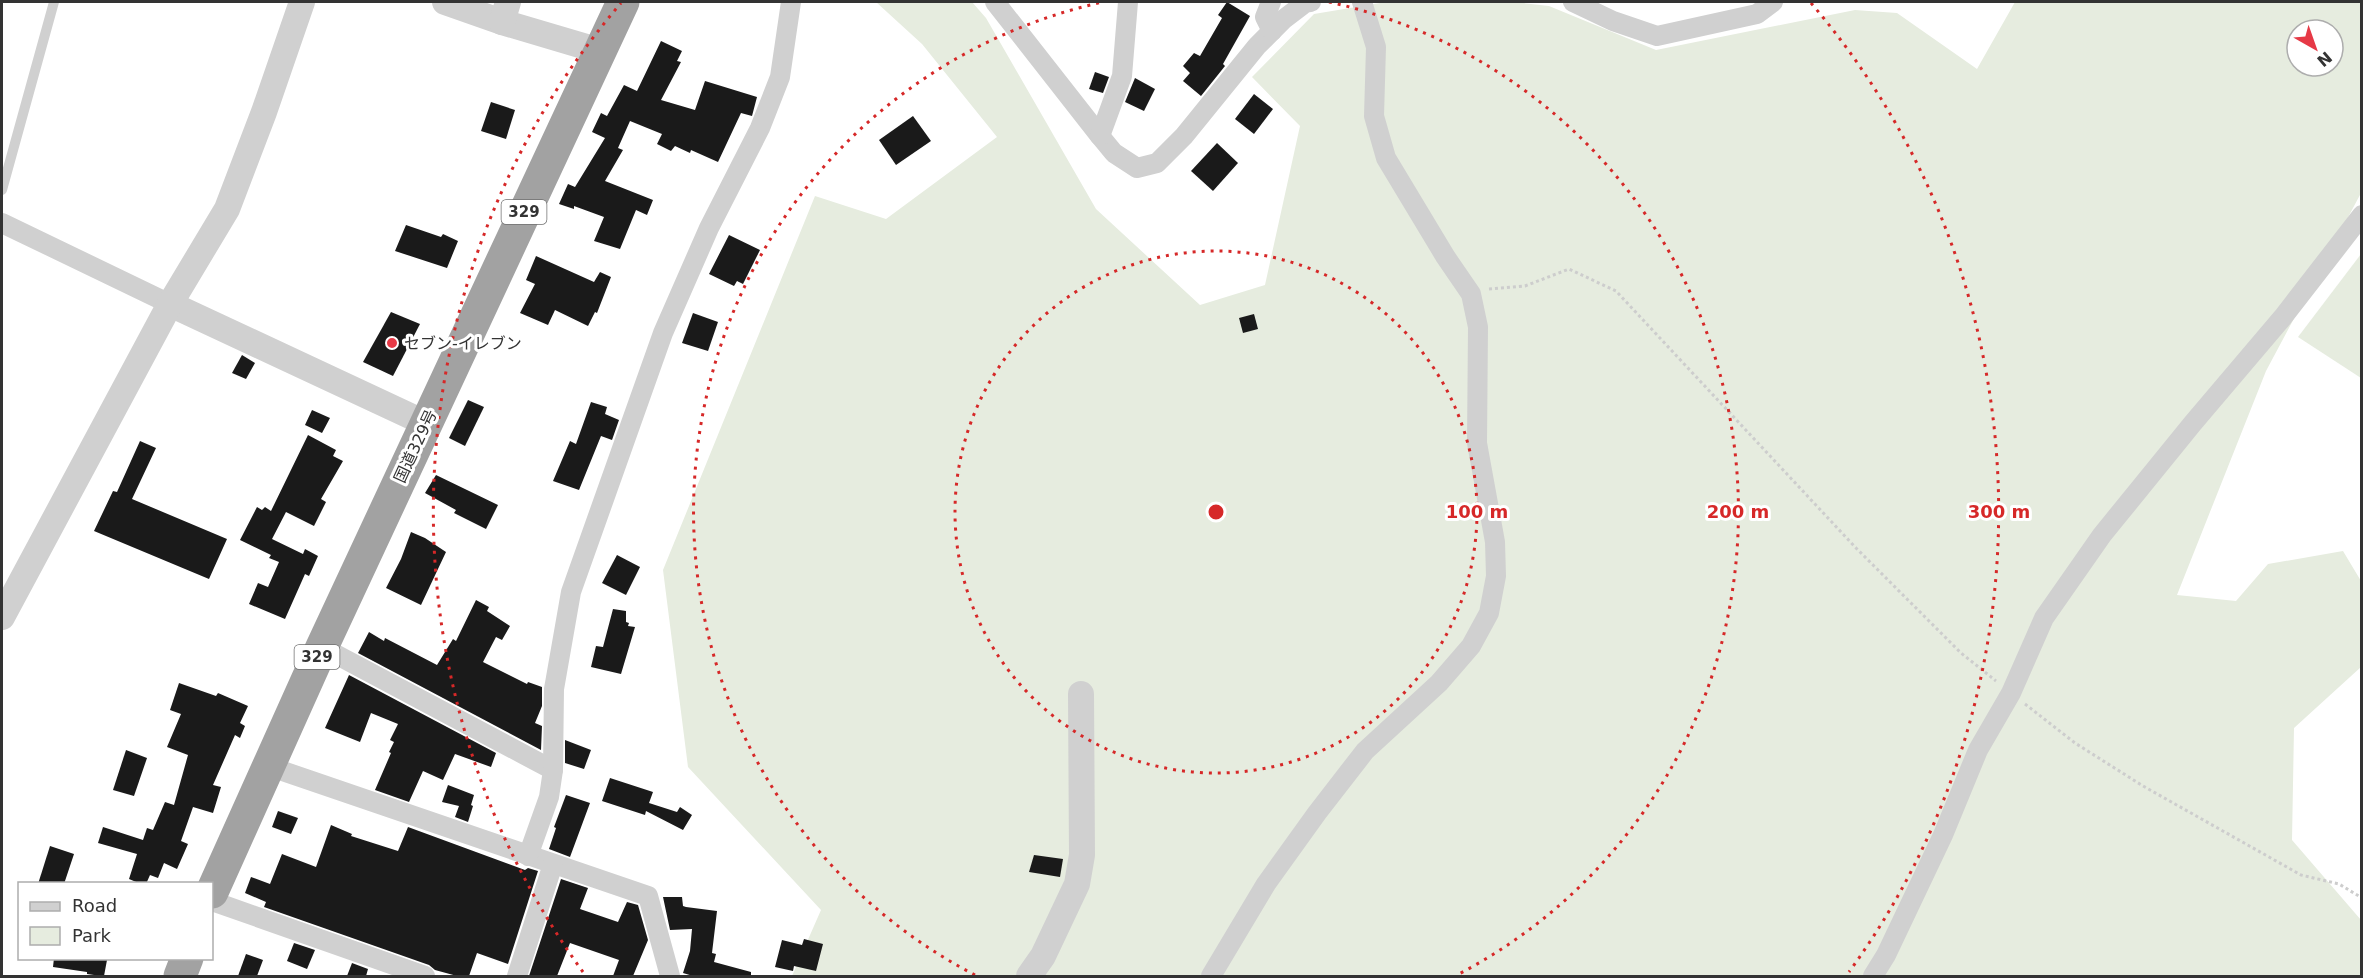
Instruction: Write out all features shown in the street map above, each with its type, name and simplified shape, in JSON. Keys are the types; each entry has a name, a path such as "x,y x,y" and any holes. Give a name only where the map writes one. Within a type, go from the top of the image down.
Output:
{"highway":[{"name":"国道329号","path":"213,890 425,423 623,2"},
{"path":"180,976 186,960"}],"street":[{"path":"2,617 170,304 227,209 302,2"},
{"path":"445,2 505,12 600,51"},
{"path":"528,856 549,797 553,770 554,689 571,592 663,333 709,228 759,128 780,77 791,2"},
{"path":"996,2 1114,153 1137,168 1157,163 1184,136 1272,31 1305,3 1311,2"},
{"path":"1100,136 1122,76 1128,2"},
{"path":"1271,2 1265,17 1272,31"},
{"path":"1211,976 1266,884 1365,751 1456,665 1471,646 1489,613 1496,576 1495,542 1477,443 1478,327 1472,294 1445,256 1386,159 1374,116 1376,47 1362,2"},
{"path":"1573,2 1612,21 1657,36 1757,14 1773,2"},
{"path":"1873,976 1886,955 1943,835 1978,750 2011,693 2044,618 2102,535 2283,317 2361,215"},
{"path":"2,223 425,423"},
{"path":"322,647 553,770"},
{"path":"1029,976 1047,946 1077,884 1079,875 1082,855 1081,694"},
{"path":"268,766 648,896 670,976"},
{"path":"517,976 553,864"},
{"path":"213,901 425,976"}],"lane":[{"path":"2,190 54,2"}],"path":[{"path":"1472,294 1491,288 1525,286 1569,269 1616,291 1856,548 1961,653 2075,743 2143,786 2301,875 2339,884 2361,898"}],"green space":[{"path":"876,2 972,2 986,18 1096,209 1200,305 1265,285 1300,126 1252,77 1314,14 1386,2 1514,2 1549,6 1656,50 1855,10 1897,13 1977,69 2015,2 2361,2 2361,193 2266,371 2177,595 2236,601 2268,564 2343,551 2361,581 2361,667 2294,728 2292,840 2361,920 2361,976 792,976 821,910 688,767 663,570 815,196 886,219 997,137 922,44"},
{"path":"2361,254 2361,378 2298,337"}],"building":[{"path":"1227,2 1250,16 1223,64 1225,66 1201,96 1183,81 1190,73 1183,66 1194,53 1200,56 1222,18 1218,15"},
{"path":"661,41 682,51 677,61 681,62 661,100 695,110 705,81 757,97 752,116 741,113 718,162 691,150 690,153 675,146 671,151 657,144 662,134 630,121 618,148 623,150 605,181 653,200 647,215 636,210 620,249 594,241 604,217 574,206 574,209 559,204 568,184 575,187 605,138 592,132 601,113 607,116 624,85 637,91"},
{"path":"1095,72 1109,77 1103,93 1089,89"},
{"path":"1135,78 1155,89 1144,111 1125,102"},
{"path":"1254,94 1273,109 1254,134 1235,119"},
{"path":"491,102 515,110 506,139 481,131"},
{"path":"913,116 931,141 896,165 879,140"},
{"path":"1217,143 1238,163 1213,191 1191,171"},
{"path":"406,225 441,237 443,234 458,241 447,268 395,251"},
{"path":"729,235 760,250 743,284 737,281 734,286 709,274"},
{"path":"536,256 594,282 600,272 611,277 597,313 595,312 588,326 555,310 548,325 520,313 535,284 526,280"},
{"name":"セブン-イレブン","path":"391,312 420,324 393,376 363,362"},
{"path":"693,313 718,322 708,351 682,343"},
{"path":"1254,314 1258,329 1243,333 1239,318"},
{"path":"242,355 255,363 246,379 232,373"},
{"path":"468,400 484,407 465,446 449,438"},
{"path":"591,402 607,407 605,414 619,420 612,440 601,436 579,490 553,481 570,441 576,444"},
{"path":"312,410 330,418 322,433 305,425"},
{"path":"308,435 336,450 333,456 343,461 321,499 326,502 314,526 286,512 272,539 303,554 305,549 318,556 309,576 305,574 285,619 249,604 258,583 268,587 279,562 269,558 271,555 240,540 257,507 262,510 265,507 271,511"},
{"path":"140,441 156,448 132,499 227,539 209,579 94,531 113,491 117,492"},
{"path":"436,475 498,505 486,529 454,513 456,510 425,493"},
{"path":"411,532 446,552 421,605 386,588 401,559"},
{"path":"617,555 640,567 626,595 602,583"},
{"path":"476,600 489,607 487,611 510,626 502,640 496,637 483,662 527,684 528,682 542,687 542,706 535,723 542,726 541,750 358,653 369,632 437,665 453,639 456,641"},
{"path":"613,609 626,611 628,626 635,627 621,674 591,667 596,646 603,647"},
{"path":"349,675 496,753 491,767 455,754 443,780 423,771 409,802 375,790 391,753 389,752 394,742 390,740 398,724 371,713 360,742 325,728"},
{"path":"179,683 216,696 218,693 248,706 240,723 245,726 240,738 235,735 213,785 221,787 213,813 193,807 181,841 188,844 177,869 164,863 158,878 150,875 147,882 136,882 129,879 137,854 98,843 103,827 143,840 147,828 153,830 165,802 174,805 188,755 167,747 181,714 170,710"},
{"path":"565,740 591,750 584,769 565,763"},
{"path":"126,750 147,758 134,796 113,790"},
{"path":"610,778 653,792 649,803 677,812 680,807 692,815 683,830 646,811 645,815 602,801"},
{"path":"448,785 474,795 468,822 455,817 459,806 442,802"},
{"path":"566,795 590,803 570,857 549,849 556,828 554,827"},
{"path":"278,811 298,818 291,834 272,827"},
{"path":"331,825 352,834 351,836 398,851 408,827 525,870 528,868 538,871 508,964 477,953 469,976 457,976 264,907 266,902 245,893 251,877 270,884 282,854 316,867"},
{"path":"50,846 74,854 65,882 39,882"},
{"path":"1034,855 1063,859 1060,877 1029,872"},
{"path":"561,879 588,888 580,909 618,922 627,902 638,905 648,940 633,976 613,976 619,960 570,943 557,976 529,976"},
{"path":"663,897 682,897 683,906 717,911 712,953 716,954 714,962 751,972 751,976 693,976 683,973 690,951 692,929 670,930"},
{"path":"804,939 823,944 816,971 794,966 793,971 775,967 782,940 802,945"},
{"path":"294,943 315,950 307,969 287,961"},
{"path":"246,954 263,960 257,976 238,976"},
{"path":"54,960 107,960 104,976 53,967"},
{"path":"352,963 368,969 366,976 347,976"}],"place":[{"name":"セブン-イレブン","path":"392,343"}]}
